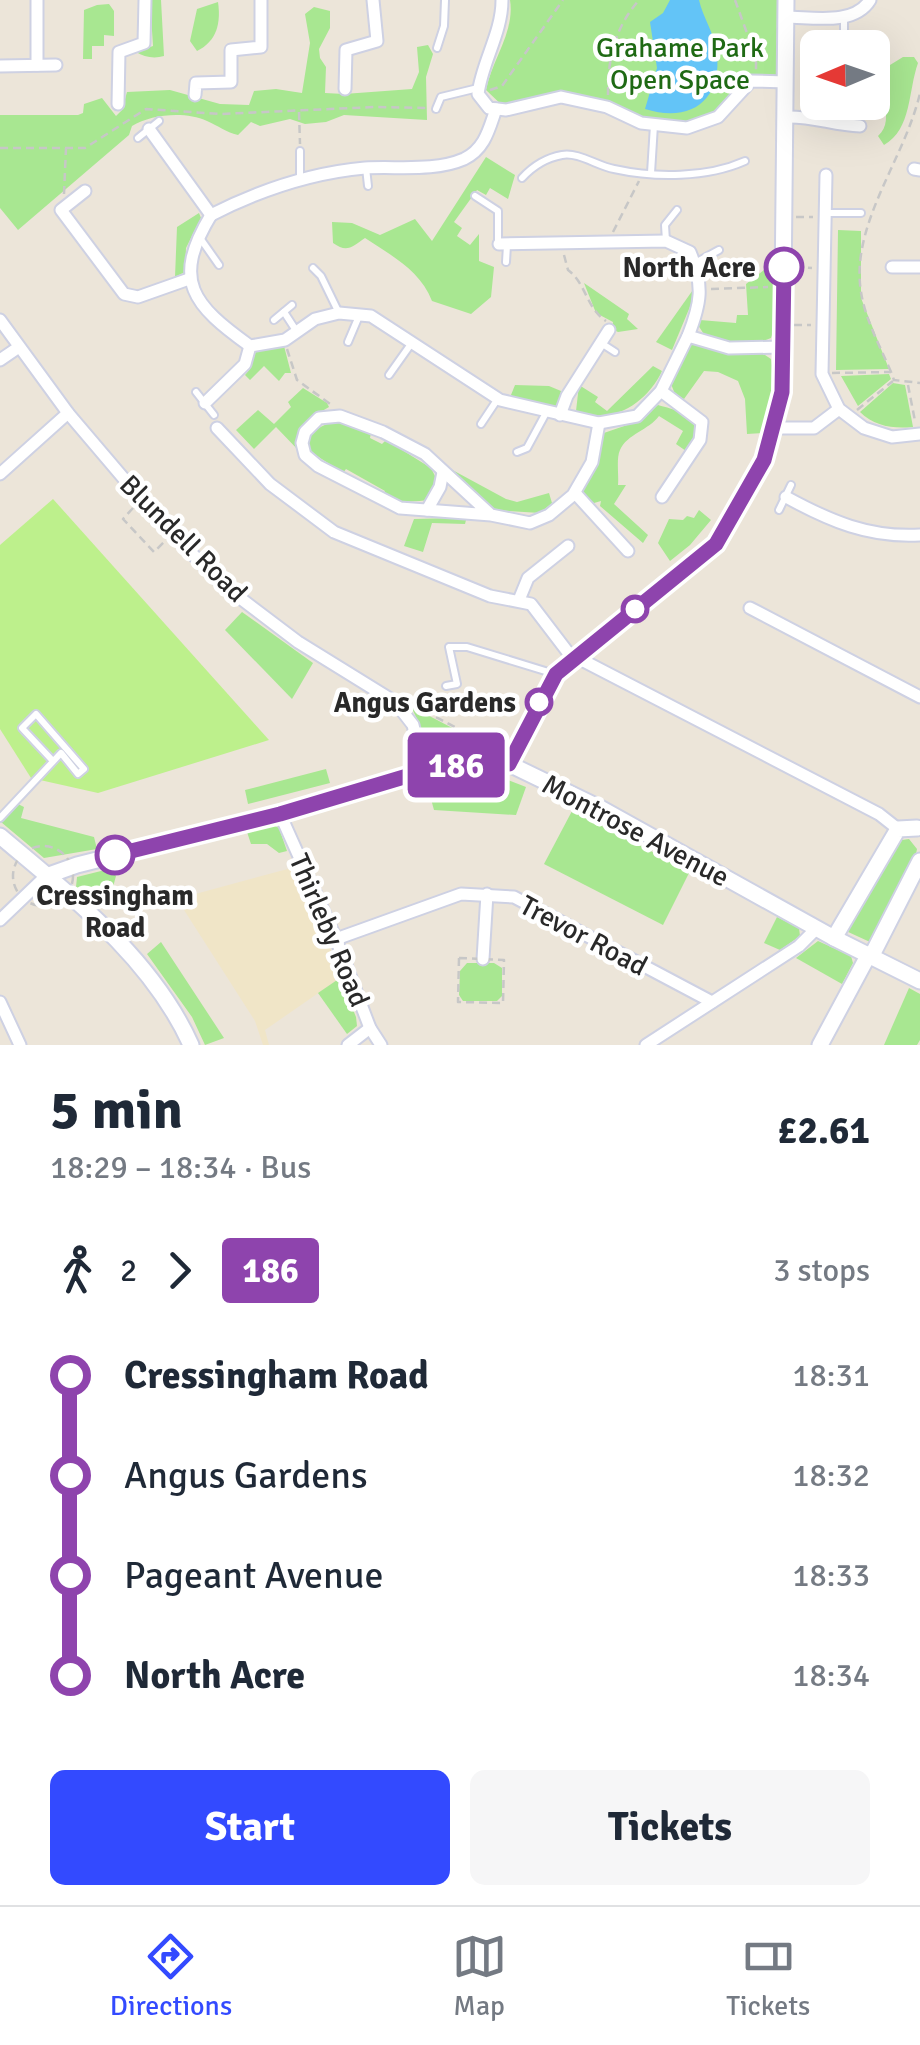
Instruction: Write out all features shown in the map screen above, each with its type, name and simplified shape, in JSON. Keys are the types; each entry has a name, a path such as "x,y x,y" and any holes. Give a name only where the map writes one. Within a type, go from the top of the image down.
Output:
{"street":[{"path":"38,0 38,65"},
{"path":"118,104 119,52 144,43 145,0"},
{"path":"196,94 196,83 231,82 231,50 261,47 261,0"},
{"path":"345,89 346,50 376,41 373,0"},
{"path":"502,0 478,91 489,108 561,98 607,106 641,123 687,128 718,117 751,81 786,82"},
{"path":"509,764 556,674 716,544 764,460 782,392 786,9 844,17 865,8 870,0"},
{"path":"0,66 56,65"},
{"path":"501,109 484,143 467,158 441,166 366,168 300,178 211,215 191,254 189,280 219,324 250,346 285,340 315,320 339,313 370,316 498,398 599,424 638,416 661,390 697,314 701,277 690,252 666,241 502,244"},
{"path":"786,117 815,116 828,125 860,126"},
{"path":"154,125 176,166 211,215"},
{"path":"826,175 822,374 844,413 864,428 892,438 919,438"},
{"path":"85,191 62,210 124,294 138,297 189,280"},
{"path":"892,267 920,267"},
{"name":"Blundell Road","path":"0,320 68,413 172,534 223,585 298,642 397,704"},
{"path":"553,413 609,330"},
{"path":"688,336 728,348 782,348"},
{"path":"204,403 245,364 250,346"},
{"path":"0,360 19,347"},
{"path":"661,390 702,422 700,440 662,496"},
{"path":"0,474 68,413"},
{"path":"774,428 814,428 844,413"},
{"path":"491,515 411,446 340,416 319,418 305,432 305,454 318,466 400,508 530,522 549,516 574,493 592,462 599,424"},
{"path":"216,422 270,484 334,532 490,596 531,604 575,658 880,814 898,828 919,828"},
{"path":"427,510 440,487 443,472"},
{"path":"788,491 836,524 877,535 920,536"},
{"path":"574,493 628,551"},
{"path":"519,600 528,578 568,546"},
{"path":"750,608 920,697"},
{"path":"397,704 412,725 424,771"},
{"name":"Montrose Avenue","path":"46,876 77,864 280,814 424,771 462,764 509,764 602,808 834,938 920,981"},
{"name":"Thirleby Road","path":"280,814 336,939 370,1028 381,1045"},
{"path":"834,938 898,828"},
{"path":"0,836 110,933 165,998 192,1045"},
{"path":"820,1045 920,861"},
{"path":"0,920 46,876"},
{"name":"Trevor Road","path":"336,939 461,894 514,897 712,1002"},
{"path":"483,959 488,894"},
{"path":"646,1045 799,946 818,928"},
{"path":"0,1002 20,1045"},
{"path":"348,1045 370,1028"}],"lane":[{"path":"437,48 444,26 445,0"},
{"path":"844,17 844,30"},
{"path":"436,109 441,97 478,91"},
{"path":"651,174 654,124"},
{"path":"138,138 154,125"},
{"path":"300,151 300,178"},
{"path":"522,178 535,164 565,154 612,169 651,174 720,172 744,160"},
{"path":"176,166 188,158"},
{"path":"366,168 368,186"},
{"path":"475,196 498,210 506,262"},
{"path":"666,241 664,225 677,210"},
{"path":"825,215 861,213"},
{"path":"199,236 219,266"},
{"path":"695,264 720,250"},
{"path":"313,268 339,313"},
{"path":"274,320 292,306"},
{"path":"284,312 297,332"},
{"path":"348,342 359,315"},
{"path":"600,342 615,352"},
{"path":"389,375 412,343"},
{"path":"196,392 216,422"},
{"path":"481,424 498,398"},
{"path":"517,452 526,448 553,413"},
{"path":"779,510 788,491"},
{"path":"446,686 457,684 449,648 468,647 556,674"},
{"path":"0,818 62,752 78,774 84,769 36,714 22,728 52,760"}],"path":[{"path":"478,91 502,86 563,0"},
{"path":"608,92 607,74 614,40 639,0"},
{"path":"735,0 756,58 756,81"},
{"path":"894,380 864,304 859,279 860,246 907,139 920,93"},
{"path":"0,148 86,148 146,109 220,114 375,107 436,109"},
{"path":"299,111 300,151"},
{"path":"62,210 68,176 66,148"},
{"path":"608,242 624,205 639,182 651,174"},
{"path":"784,217 825,215"},
{"path":"563,243 568,270 576,276 594,313 611,324 609,330"},
{"path":"784,267 824,268"},
{"path":"700,289 783,286"},
{"path":"782,324 823,326"},
{"path":"285,340 297,380 328,400 340,416"},
{"path":"822,374 891,372"},
{"path":"844,413 894,380 920,383"},
{"path":"908,384 919,438"},
{"path":"141,499 123,519 154,552 172,534"},
{"path":"397,704 410,703 476,738 506,736 504,742 516,747"},
{"path":"459,958 483,959 504,960 503,1003 458,1002 459,958"}],"shaded area":[{"path":"295,867 320,918 340,978 265,1030 269,1045 263,1045 255,1021 177,899"}],"green space":[{"path":"150,0 161,0 164,56 160,57 136,52 153,46"},
{"name":"Grahame Park Open Space","path":"510,0 786,0 786,81 752,81 719,115 687,129 641,123 561,97 507,110 486,90 509,23"},
{"path":"218,2 216,31 197,51 190,41 197,9"},
{"path":"109,4 114,11 114,36 104,35 104,46 92,46 92,59 83,59 84,10"},
{"path":"314,7 330,11 330,28 319,49 326,67 325,93 412,89 419,72 417,47 428,45 433,54 426,77 427,120 344,115 305,124 290,119 260,126 251,122 238,135 198,118 159,117 132,126 129,135 18,230 0,208 0,115 78,115 83,113 84,104 102,98 116,116 127,92 170,90 220,104 249,105 254,91 302,93 310,43 305,14"},
{"path":"903,57 914,57 918,63 900,129 884,145 878,136 886,120 890,120 890,65"},
{"path":"486,157 515,175 508,199 490,188 486,195 477,190 454,222 462,228 457,236 470,245 479,234 479,261 494,267 491,297 471,314 432,301 413,272 365,238 346,248 333,243 332,222 352,223 380,235 415,219 432,241"},
{"path":"199,213 201,218 186,248 185,272 175,277 177,227"},
{"path":"838,230 861,231 861,298 889,369 836,370"},
{"path":"769,266 776,311 771,338 738,344 705,336 698,325 700,320 736,323 737,315 748,315 746,284"},
{"path":"584,283 629,314 627,319 638,329 612,329 613,322 596,313"},
{"path":"695,287 672,350 656,342"},
{"path":"691,342 762,353 771,359 772,397 763,433 747,434 745,399 738,381 718,372 704,371 684,399 675,394 671,384"},
{"path":"284,346 291,373 285,373 279,381 264,366 250,380 245,375 254,350"},
{"path":"653,366 662,371 655,383 627,409 603,416 576,411 579,385 598,397 595,402 607,411"},
{"path":"889,374 891,379 858,406 841,376"},
{"path":"893,383 905,385 913,427 884,426 860,412"},
{"path":"515,385 549,386 561,391 558,406 521,401 511,395"},
{"path":"303,388 329,407 312,417 301,453 276,427 254,449 236,430 258,410 274,424"},
{"path":"658,405 686,415 697,430 686,451 676,444 683,431 659,416 620,450 618,485 626,485 614,504 648,535 643,543 600,506 601,501 594,503 583,497 581,487 594,471 601,434 630,424"},
{"path":"329,423 343,423 371,433 370,438 382,444 386,440 431,468 437,480 429,500 389,498 383,495 385,491 346,469 343,473 308,450 310,436"},
{"path":"445,466 506,499 517,502 549,493 552,503 540,513 494,510"},
{"path":"53,499 269,740 98,793 31,778 0,729 0,545"},
{"path":"699,510 711,520 670,561 658,543 669,519 694,518"},
{"path":"414,519 466,520 465,524 432,523 423,552 404,546"},
{"path":"242,612 313,663 292,699 225,630"},
{"path":"410,706 493,749 433,752"},
{"path":"326,769 330,783 248,804 245,790"},
{"path":"469,772 495,775 526,787 516,815 434,810 426,781"},
{"path":"18,804 24,807 21,818 94,837 97,849 44,858 1,822"},
{"path":"572,811 690,871 663,925 544,864"},
{"path":"271,824 279,828 287,851 279,853 267,844 251,844 247,832"},
{"path":"909,839 917,849 912,867 873,939 870,942 846,931 895,841"},
{"path":"109,869 116,876 108,905 104,907 76,887 77,877"},
{"path":"777,917 799,928 800,936 780,950 764,943"},
{"path":"818,941 851,956 853,963 842,984 796,958"},
{"path":"161,942 224,1038 205,1045 192,1017 147,954"},
{"path":"467,963 494,963 502,968 502,996 497,1001 463,1001 459,995 460,971"},
{"path":"340,978 356,1017 357,1026 347,1034 318,993"},
{"path":"909,988 920,994 920,1040 917,1045 884,1045"}],"water":[{"path":"670,0 699,0 714,39 717,70 708,96 699,105 676,113 661,113 645,109 657,68 650,22 663,13"}],"bus line":[{"name":"186","path":"115,855 280,814 424,771 462,764 509,764 556,674 716,544 764,460 782,392 784,267"}],"place":[{"name":"North Acre","path":"784,267"},
{"name":"Angus Gardens","path":"539,702"},
{"name":"Cressingham Road","path":"115,855"}]}
